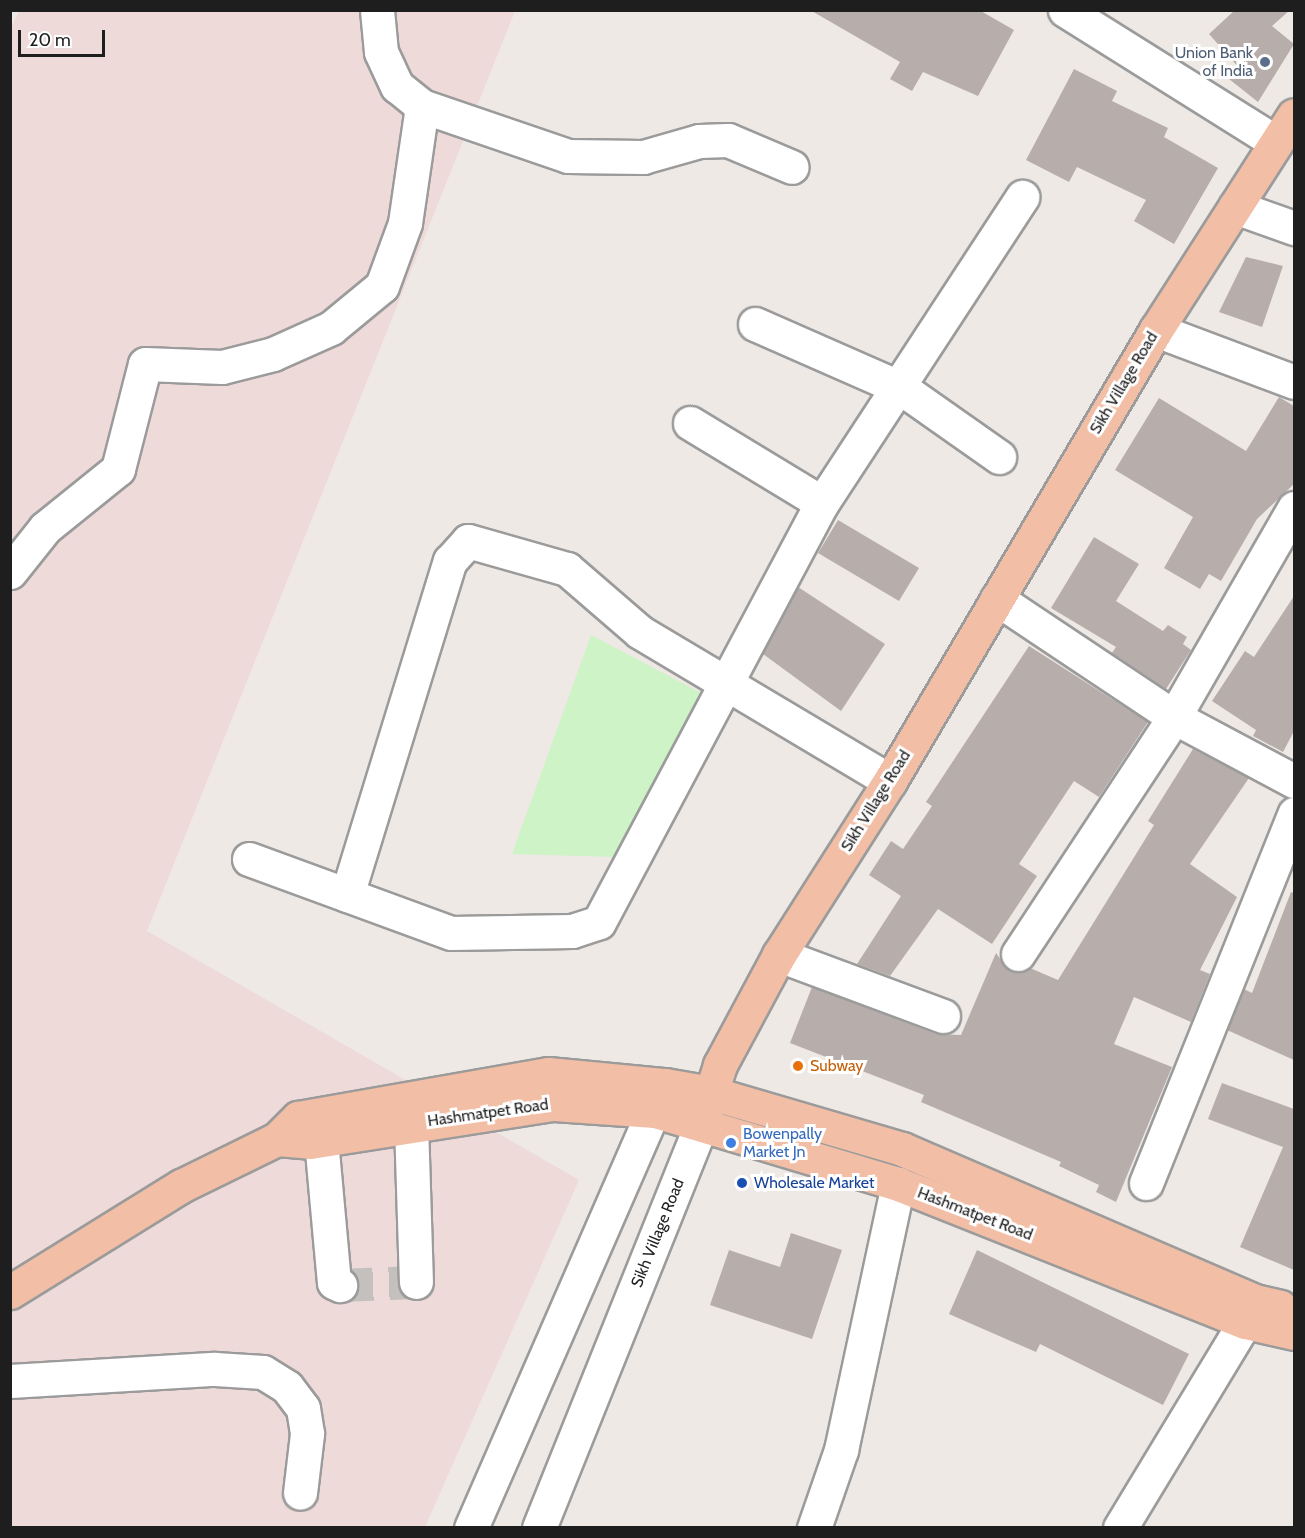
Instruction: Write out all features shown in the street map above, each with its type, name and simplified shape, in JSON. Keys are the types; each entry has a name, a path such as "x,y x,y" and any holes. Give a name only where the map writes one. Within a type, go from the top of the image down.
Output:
{"main road":[{"name":"Sikh Village Road","path":"701,1124 711,1093 741,1023 779,955 890,781 1156,330 1235,207 1274,141 1294,115"},
{"path":"278,1139 298,1118 548,1074 660,1098 711,1093 902,1149 1255,1301 1294,1310"},
{"name":"Hashmatpet Road","path":"10,1292 181,1186 278,1139 321,1140 411,1124 554,1104 660,1098 701,1124 898,1184 1245,1322 1294,1333"}],"street":[{"path":"377,10 381,52 397,86 422,106 568,156 643,157 699,141 728,140 792,167"},
{"path":"1065,10 1274,141"},
{"path":"10,572 45,528 118,469 145,364 222,367 273,354 331,328 382,286 405,223 422,106"},
{"path":"249,859 451,933 572,931 599,922 822,503 901,388 1022,196"},
{"path":"1235,207 1294,228"},
{"path":"755,324 901,388 999,457"},
{"path":"1156,330 1294,382"},
{"path":"690,423 822,503"},
{"path":"1018,954 1174,717 1294,508"},
{"path":"347,895 450,561 468,542 567,569 640,632 890,781"},
{"path":"997,599 1174,717 1294,781"},
{"path":"1146,1182 1294,814"},
{"path":"779,955 943,1016"},
{"path":"471,1527 660,1098"},
{"path":"411,1124 416,1282"},
{"name":"Sikh Village Road","path":"539,1527 701,1124"},
{"path":"321,1140 334,1282 340,1285"},
{"path":"814,1527 846,1429 898,1184"},
{"path":"1120,1527 1245,1322"},
{"path":"10,1381 215,1369 263,1372 287,1387 303,1408 307,1434 300,1493"}],"shaded area":[{"path":"20,10 515,11 147,931 579,1180 425,1527 11,1528 11,27"}],"green space":[{"path":"591,635 707,696 617,857 512,854"}],"building":[{"path":"810,10 979,10 1014,30 978,96 923,72 912,91 890,79 900,62"},
{"path":"1235,10 1290,10 1272,26 1294,44 1258,102 1229,79 1240,69 1209,34"},
{"path":"1074,69 1117,91 1112,101 1168,128 1164,137 1218,168 1174,244 1134,221 1146,200 1077,167 1069,182 1026,160"},
{"path":"1246,257 1283,266 1262,327 1219,312"},
{"path":"1279,397 1294,406 1294,484 1257,519 1221,581 1209,574 1200,589 1164,568 1193,517 1115,470 1159,398 1246,451"},
{"path":"838,520 919,568 899,601 818,553"},
{"path":"1094,537 1139,564 1116,601 1163,631 1168,625 1187,637 1183,644 1191,650 1166,689 1112,653 1116,647 1051,608"},
{"path":"798,587 885,644 841,711 763,654"},
{"path":"1294,596 1294,731 1283,752 1253,736 1256,730 1212,701 1245,651 1254,657"},
{"path":"1029,646 1148,722 1099,797 1074,781 1019,864 1037,876 992,944 938,909 890,976 857,964 901,896 869,875 891,841 903,849 932,806 926,802"},
{"path":"1193,749 1249,778 1190,864 1237,897 1200,970 1210,974 1191,1022 1134,997 1114,1044 1172,1067 1116,1202 1096,1192 1099,1185 1059,1166 1061,1162 921,1102 924,1095 790,1043 812,987 936,1034 961,1035 996,953 1008,970 1030,968 1058,980 1154,825 1148,821"},
{"path":"1291,892 1294,893 1294,1060 1227,1030 1244,989 1252,993"},
{"path":"1222,1083 1294,1109 1294,1270 1240,1247 1283,1147 1208,1119"},
{"path":"791,1233 842,1250 812,1339 710,1305 729,1250 780,1267"},
{"path":"977,1250 1189,1354 1163,1405 1040,1344 1036,1352 949,1314"}],"tunnel":[{"path":"340,1285 416,1282"}],"place":[{"name":"Union Bank of India","path":"1265,62"},
{"name":"Subway","path":"798,1066"},
{"name":"Bowenpally Market Jn","path":"731,1143"},
{"name":"Wholesale Market","path":"742,1183"}]}
